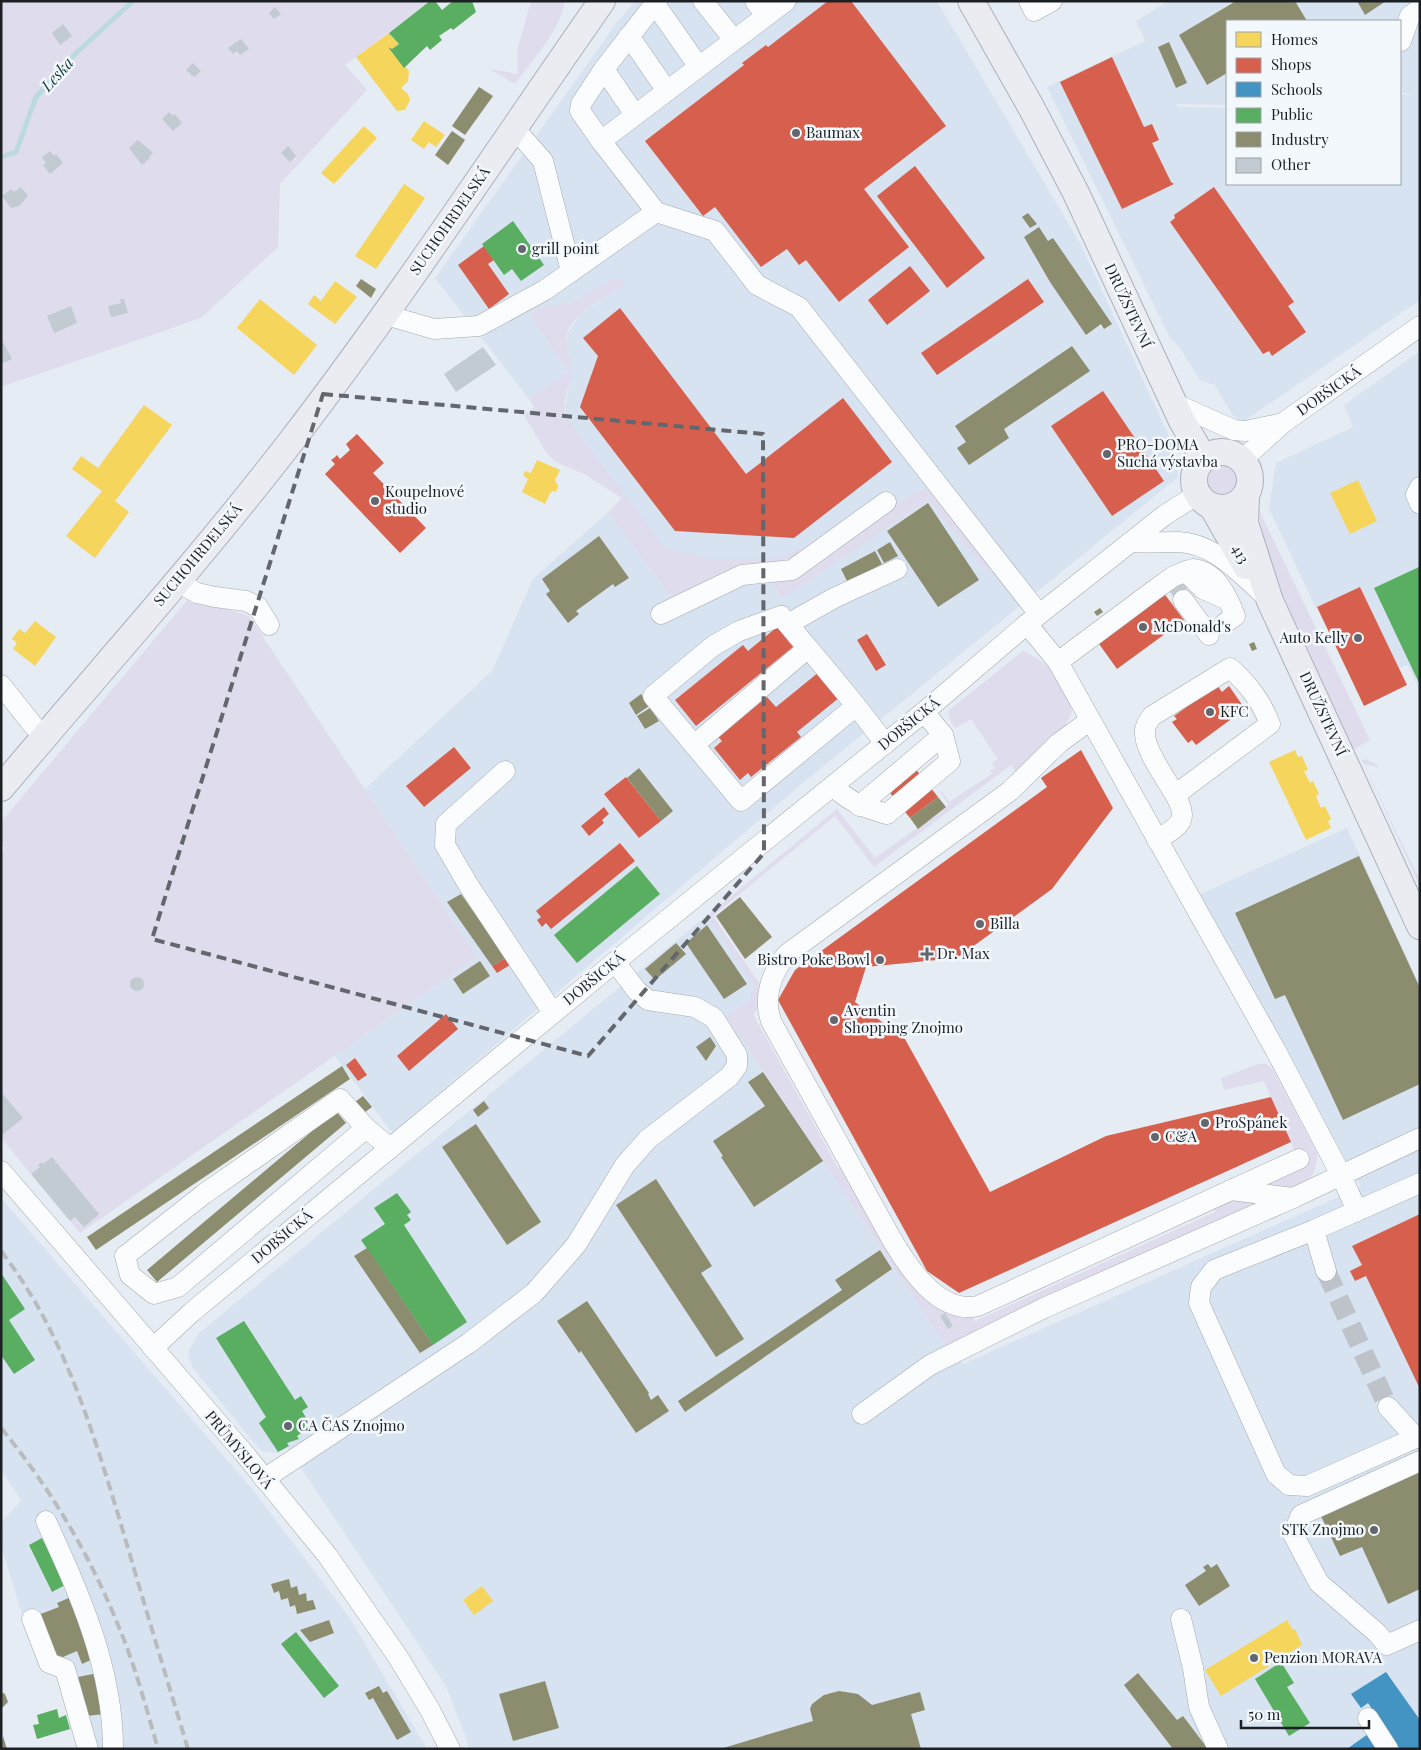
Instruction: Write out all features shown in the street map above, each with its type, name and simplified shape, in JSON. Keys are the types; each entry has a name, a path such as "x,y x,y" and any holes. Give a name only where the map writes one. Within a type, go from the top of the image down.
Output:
{"main road":[{"name":"SUCHOHRDELSKÁ","path":"1,788 178,582 287,447 386,315 602,1"},
{"name":"DRUŽSTEVNÍ","path":"971,1 1054,151 1189,436 1204,459"},
{"path":"1228,453 1242,460 1250,477 1246,496 1231,507 1205,500 1195,485 1195,475 1204,459 1211,455 1228,453"},
{"name":"DRUŽSTEVNÍ","path":"1246,496 1244,515 1270,601 1420,926"},
{"name":"413","path":"1205,500 1270,601"}],"street":[{"path":"703,1 734,40"},
{"path":"601,141 734,40 760,9 786,1"},
{"path":"1028,1 1034,10 1052,1"},
{"path":"699,67 656,3 604,69 581,104 580,111 656,212 715,231 757,286 799,307 1033,619 1276,1051 1341,1175 1357,1211"},
{"path":"1401,41 1410,16 1420,9"},
{"path":"629,36 667,91"},
{"path":"604,69 635,115"},
{"path":"514,128 543,161 571,271"},
{"path":"386,315 434,330 479,326 545,290 656,212"},
{"name":"DOBŠICKÁ","path":"1242,460 1283,423 1420,326"},
{"path":"1173,403 1234,430 1256,430 1283,423"},
{"path":"1420,487 1416,495 1420,504"},
{"name":"DOBŠICKÁ","path":"153,1348 192,1312 615,962 924,712 1033,619 1165,515 1205,500"},
{"path":"661,614 742,575 792,570 886,502"},
{"path":"1131,542 1178,542 1202,547 1223,559 1270,601"},
{"path":"788,624 834,598 896,569"},
{"path":"1058,662 1153,591 1185,571 1200,570 1209,575 1221,587 1235,616 1216,629 1183,600"},
{"path":"178,582 206,595 246,601 258,607 269,625"},
{"path":"856,706 742,801 653,696 713,646 739,631 780,616 856,706 885,744"},
{"path":"694,745 808,648"},
{"path":"1157,840 1178,826 1183,818 1182,807 1175,795 1147,745 1144,733 1146,724 1152,716 1230,668 1243,679 1261,702 1270,724 1175,795"},
{"path":"1,685 44,736"},
{"path":"833,786 845,797 873,810 902,816 948,776 946,747 924,712"},
{"path":"1089,721 1059,743 1010,791 787,954 776,969 771,981 767,1006 768,1014 891,1238 910,1269 924,1284 950,1304 966,1307 978,1306 1299,1159"},
{"path":"873,810 946,747"},
{"path":"505,771 446,824 445,845 469,886 553,1013"},
{"path":"264,1479 469,1343 534,1293 576,1245 625,1165 648,1139 729,1077 737,1066 738,1054 714,1018 695,1007 648,1000 637,991 615,962"},
{"path":"366,1128 178,1288 154,1294 130,1275 125,1256 204,1194 340,1099 366,1128 390,1148"},
{"path":"862,1414 930,1366 1044,1308 1293,1198 1420,1138"},
{"name":"PRŮMYSLOVÁ","path":"1,1171 327,1555 402,1664 430,1710 450,1749"},
{"path":"1388,1407 1418,1437 1307,1486 1289,1485 1276,1474 1199,1303 1201,1287 1214,1270 1314,1230 1420,1183"},
{"path":"1230,1190 1293,1198"},
{"path":"1314,1230 1326,1271"},
{"path":"1420,1461 1301,1515 1293,1534 1319,1583 1377,1633 1387,1645 1420,1630"},
{"path":"46,1521 92,1631 107,1694 113,1749"},
{"path":"32,1619 50,1663 65,1669 88,1749"},
{"path":"1181,1619 1200,1707 1218,1749"},
{"path":"1368,1718 1388,1749"}],"highlighted area":[{"path":"323,394 763,434 764,853 588,1056 152,939"}],"shaded area":[{"path":"1,1 430,1 345,65 367,90 280,184 278,247 201,318 1,387"},
{"path":"531,1 564,1 558,22 552,33 515,84 489,69 518,74 517,51"},
{"path":"635,1 937,1 1081,245 1174,447 1178,477 804,782 392,1133 335,1056 477,957 365,789 492,671 533,579 608,512 672,598 763,567 781,598 928,500 988,574 927,489 910,495 815,568 799,576 860,510 800,550 769,559 711,559 666,549 567,419 564,410 572,370 566,343 568,333 580,314 626,283 567,304 540,307 529,315 568,371 529,399 435,278 618,21"},
{"path":"1168,1 1420,1 1420,300 1243,422 1233,416 1215,385 1200,380 1179,347 1169,336 1047,87 1145,41 1136,21"},
{"path":"611,279 621,279 626,284 581,314 568,330 566,344 571,361 572,374 564,402 565,413 567,419 666,548 711,559 769,559 800,550 860,510 799,576 815,568 910,495 927,489 988,564 989,575 928,500 782,599 763,567 672,598 608,512 622,498 584,474 556,462 546,452 524,415 534,407 529,399 568,371 529,315 540,307 571,303"},
{"path":"1420,351 1420,692 1408,665 1399,668 1360,587 1316,608 1269,509 1276,463 1353,427 1344,405"},
{"path":"1221,464 1227,465 1232,469 1236,474 1236,486 1232,491 1227,495 1221,496 1215,495 1210,491 1206,486 1205,480 1206,474 1210,469 1215,465"},
{"path":"1259,510 1370,740 1354,749 1352,749 1257,542 1261,532"},
{"path":"189,598 249,616 477,957 80,1233 1,1138 1,854 5,848 1,845 1,822"},
{"path":"1023,651 1040,661 1062,684 1072,712 1063,730 1018,774 1011,765 874,867 835,816 713,916 759,983 758,1009 753,1014 838,1168 845,1165 945,1307 960,1316 972,1316 975,1321 1215,1212 1213,1206 1229,1200 1260,1202 948,1349 732,1024 727,1015 751,999 751,990 755,987 707,916 837,809 875,858 949,805 940,792 942,791 949,802 992,774 990,771 995,768 992,763 998,759 971,719 956,728 951,723 948,711"},
{"path":"1365,759 1376,764 1379,768 1364,764 1420,881 1420,886 1362,760"},
{"path":"1347,828 1420,986 1420,1749 470,1749 446,1686 288,1448 277,1453 262,1451 193,1368 188,1355 199,1333 710,913 707,916 755,987 751,999 727,1015 763,1072 963,1364 1361,1187 1198,895"},
{"path":"1258,1064 1266,1064 1273,1070 1317,1153 1316,1166 1312,1175 1307,1181 1299,1185 1281,1188 1260,1186 1301,1165 1264,1081 1224,1090 1221,1078"},
{"path":"1,1198 253,1490 349,1617 427,1749 80,1749 60,1674 37,1663 1,1546 1,1523 21,1500 1,1470"}],"building: Homes":[{"path":"389,33 399,44 392,49 388,47 409,71 408,81 401,88 408,94 410,100 405,110 397,111 356,57"},
{"path":"424,121 445,135 436,147 429,142 424,149 411,140"},
{"path":"364,126 377,138 334,184 321,173"},
{"path":"404,184 425,198 376,269 355,256"},
{"path":"335,281 357,297 335,324 308,304 314,295 321,301"},
{"path":"260,299 317,345 294,375 237,328"},
{"path":"144,405 172,425 115,501 129,512 95,558 66,536 102,491 72,469 81,456 98,468"},
{"path":"537,460 560,470 555,480 558,486 556,492 550,493 545,504 522,492 528,479 523,475 525,471 531,473"},
{"path":"1358,480 1377,521 1350,534 1330,493"},
{"path":"35,621 56,637 35,666 13,649 17,643 12,639 19,629 25,633"},
{"path":"1295,750 1298,757 1302,756 1308,770 1304,771 1310,783 1313,781 1319,794 1316,796 1321,808 1325,806 1331,819 1328,821 1331,828 1306,840 1269,762"},
{"path":"482,1586 493,1601 474,1615 463,1600"},
{"name":"Penzion MORAVA","path":"1287,1620 1293,1630 1295,1629 1302,1645 1221,1696 1205,1670"}],"building: Shops":[{"name":"Baumax","path":"828,1 851,1 946,126 864,189 909,247 839,302 806,260 799,265 787,249 761,267 715,207 703,216 645,141 744,65 742,63 766,45 768,47"},
{"path":"1112,57 1144,127 1152,124 1159,140 1152,143 1171,182 1174,184 1122,209 1060,82"},
{"path":"915,166 985,258 947,288 877,196"},
{"path":"1214,187 1294,302 1288,306 1306,332 1272,356 1269,351 1263,354 1170,222 1175,218 1174,215"},
{"path":"484,246 494,260 488,264 509,294 489,309 458,265"},
{"path":"910,266 930,291 887,325 868,300"},
{"path":"1028,279 1044,302 937,375 921,353"},
{"path":"620,308 746,474 843,398 892,462 794,538 675,531 580,407 598,356 583,338"},
{"name":"PRO-DOMA Suchá výstavba","path":"1103,391 1164,481 1112,516 1051,426"},
{"name":"Koupelnové studio","path":"357,434 384,463 373,473 426,528 400,553 325,474 335,464 331,460 337,455 340,459 350,450 346,444"},
{"name":"Auto Kelly","path":"1360,587 1407,685 1364,706 1317,607"},
{"name":"McDonald's","path":"1163,592 1184,620 1117,669 1097,641"},
{"path":"777,627 793,647 696,726 675,700 743,645 748,651"},
{"path":"867,634 886,665 876,671 857,640"},
{"path":"819,672 840,697 797,732 801,737 751,777 748,773 740,780 714,748 722,741 718,737 767,697 776,707"},
{"name":"KFC","path":"1217,685 1222,692 1229,686 1245,709 1196,745 1192,740 1188,743 1172,722 1177,719 1174,716"},
{"path":"454,747 471,768 424,807 406,786"},
{"name":"Aventin Shopping Znojmo","path":"1081,750 1113,808 1052,889 957,958 866,967 855,1002 905,1039 990,1192 1106,1136 1271,1097 1291,1142 959,1293 927,1271 778,1000 795,970 1047,787 1041,778"},
{"path":"906,757 938,797 910,818 879,779"},
{"path":"626,777 661,821 639,838 604,794"},
{"path":"604,807 609,814 602,820 604,823 589,836 581,826"},
{"path":"620,843 635,861 551,929 546,923 542,927 537,920 541,917 536,911"},
{"path":"506,958 510,965 497,973 492,966"},
{"path":"446,1014 458,1029 409,1071 397,1056"},
{"path":"355,1058 367,1075 358,1081 346,1065"},
{"path":"1420,1214 1420,1389 1366,1276 1355,1281 1350,1271 1362,1265 1352,1246"}],"building: Schools":[{"path":"1386,1672 1420,1720 1420,1749 1400,1749 1368,1703 1361,1708 1351,1694"},
{"path":"1368,1734 1378,1749 1347,1749"}],"building: Public":[{"path":"430,1 435,1 442,10 453,1 472,1 476,12 453,30 451,28 439,36 442,40 430,50 427,46 404,68 388,47 392,49 399,44 389,33"},
{"path":"513,221 544,265 521,281 512,269 504,275 482,244"},
{"path":"1419,567 1420,570 1420,685 1374,588"},
{"path":"637,866 660,894 577,963 554,935"},
{"path":"397,1193 411,1212 407,1215 411,1220 404,1225 467,1322 433,1345 361,1240 385,1224 374,1208"},
{"path":"1,1273 25,1309 9,1320 35,1360 14,1374 1,1355"},
{"path":"244,1321 295,1400 301,1396 308,1407 302,1411 311,1426 297,1436 299,1439 287,1443 289,1446 278,1452 259,1423 266,1417 216,1338"},
{"path":"42,1538 65,1585 52,1592 29,1545"},
{"path":"296,1632 339,1686 324,1698 281,1644"},
{"path":"1281,1662 1294,1683 1287,1687 1310,1723 1289,1736 1255,1679"},
{"path":"57,1709 59,1718 66,1715 70,1729 37,1739 33,1725 39,1724 37,1715"}],"building: Industry":[{"path":"1236,1 1295,1 1306,20 1226,20 1226,74 1207,85 1179,35"},
{"path":"1357,1 1386,1 1365,15"},
{"path":"1169,42 1187,83 1176,88 1158,47"},
{"path":"479,87 493,96 465,135 452,126"},
{"path":"452,131 465,140 448,165 435,155"},
{"path":"1028,213 1037,224 1030,228 1022,217"},
{"path":"1039,227 1048,241 1053,238 1112,324 1104,329 1101,324 1086,335 1050,282 1024,237"},
{"path":"361,279 376,289 371,298 356,286"},
{"path":"1072,346 1090,371 1004,429 1009,438 969,465 957,448 966,442 955,426"},
{"path":"928,503 979,580 938,607 887,531"},
{"path":"599,536 629,578 615,587 613,584 576,611 579,614 568,623 546,594 550,591 542,579"},
{"path":"890,542 898,556 884,563 877,550"},
{"path":"875,551 882,564 848,583 841,569"},
{"path":"1100,608 1103,612 1097,616 1094,612"},
{"path":"1254,642 1257,649 1252,651 1249,644"},
{"path":"641,694 649,706 636,715 629,703"},
{"path":"650,708 659,721 645,729 637,716"},
{"path":"639,768 673,811 661,821 627,778"},
{"path":"938,797 946,807 918,829 910,818"},
{"path":"1359,856 1420,988 1420,1084 1343,1120 1285,995 1275,999 1235,913"},
{"path":"461,894 506,958 492,966 447,902"},
{"path":"740,897 772,937 745,959 716,916"},
{"path":"707,925 747,984 724,999 686,943"},
{"path":"676,943 686,954 655,980 645,969"},
{"path":"480,961 490,976 463,994 453,979"},
{"path":"710,1037 716,1046 706,1061 696,1047"},
{"path":"342,1066 350,1079 96,1250 87,1237"},
{"path":"763,1072 823,1161 754,1207 721,1157 723,1156 713,1141 765,1106 748,1082"},
{"path":"363,1096 372,1107 364,1113 355,1102"},
{"path":"484,1101 489,1108 478,1117 473,1110"},
{"path":"336,1111 346,1123 157,1282 147,1270"},
{"path":"476,1124 541,1222 507,1245 442,1147"},
{"path":"656,1179 712,1266 701,1273 744,1339 716,1357 616,1205"},
{"path":"367,1248 433,1345 420,1353 354,1256"},
{"path":"880,1250 892,1269 685,1412 678,1401 842,1290 835,1280"},
{"path":"587,1301 649,1393 651,1400 658,1395 669,1411 636,1433 581,1351 579,1353 557,1321"},
{"name":"STK Znojmo","path":"1420,1468 1420,1589 1388,1604 1362,1547 1340,1556 1320,1514"},
{"path":"1208,1564 1211,1568 1217,1564 1230,1586 1199,1606 1185,1585 1206,1571 1203,1567"},
{"path":"289,1579 291,1588 297,1586 299,1595 306,1593 307,1601 313,1600 316,1609 297,1614 295,1605 290,1607 288,1598 281,1600 279,1591 274,1593 271,1584"},
{"path":"71,1597 95,1658 82,1664 77,1651 56,1660 38,1615 59,1607 57,1603"},
{"path":"329,1620 334,1633 310,1642 300,1630"},
{"path":"98,1673 105,1714 85,1716 78,1677"},
{"path":"1138,1673 1177,1720 1183,1716 1208,1749 1173,1749 1124,1685"},
{"path":"545,1681 559,1728 513,1741 499,1694"},
{"path":"379,1686 383,1693 387,1691 411,1732 397,1740 373,1698 369,1700 365,1693"},
{"path":"839,1691 858,1694 872,1705 920,1692 925,1710 911,1714 921,1749 720,1749 813,1721 810,1709 812,1704 824,1695"},
{"path":"1,1692 5,1694 8,1702 1,1709"},
{"path":"3,1736 7,1749 1,1749"}],"building: Other":[{"path":"275,7 281,14 274,19 269,13"},
{"path":"63,24 72,36 60,45 52,33"},
{"path":"241,39 249,49 240,55 237,51 233,54 228,48"},
{"path":"193,63 201,71 194,77 186,70"},
{"path":"169,112 173,116 175,114 182,123 173,131 162,119"},
{"path":"138,140 153,153 142,165 129,148"},
{"path":"288,146 296,156 290,162 281,153"},
{"path":"50,151 54,156 56,154 63,163 50,174 43,165 46,163 42,157"},
{"path":"21,187 28,196 19,206 11,208 2,196 11,189 14,192"},
{"path":"120,299 124,299 128,313 111,317 108,306 121,303"},
{"path":"71,306 77,323 54,333 47,316"},
{"path":"3,342 12,359 1,364 1,343"},
{"path":"483,347 496,365 456,392 444,374"},
{"path":"1184,580 1189,587 1174,597 1169,591"},
{"path":"134,977 140,977 144,984 140,991 134,991 130,987 130,981"},
{"path":"1,1092 23,1118 1,1136"},
{"path":"52,1157 99,1214 84,1227 75,1217 70,1221 31,1174 40,1167 38,1165 42,1162 43,1164"},
{"path":"945,1313 953,1326 948,1329 940,1316"}],"waterway":[{"name":"Leska","path":"1,157 16,152 36,97 75,54 133,1"}],"tunnel":[{"path":"1326,1271 1388,1407"}],"railway":[{"path":"1,1251 43,1316 75,1385 112,1494 188,1749"},
{"path":"1,1428 52,1497 95,1573 130,1655 158,1749"}],"place":[{"name":"Baumax","path":"796,133"},
{"name":"grill point","path":"522,249"},
{"name":"PRO-DOMA Suchá výstavba","path":"1107,454"},
{"name":"Koupelnové studio","path":"375,501"},
{"name":"McDonald's","path":"1143,627"},
{"name":"Auto Kelly","path":"1358,638"},
{"name":"KFC","path":"1210,712"},
{"name":"Billa","path":"980,924"},
{"name":"Dr. Max","path":"927,954"},
{"name":"Bistro Poke Bowl","path":"880,960"},
{"name":"Aventin Shopping Znojmo","path":"834,1020"},
{"name":"ProSpánek","path":"1205,1123"},
{"name":"C&A","path":"1155,1137"},
{"name":"CA ČAS Znojmo","path":"288,1426"},
{"name":"STK Znojmo","path":"1374,1530"},
{"name":"Penzion MORAVA","path":"1254,1658"}]}
